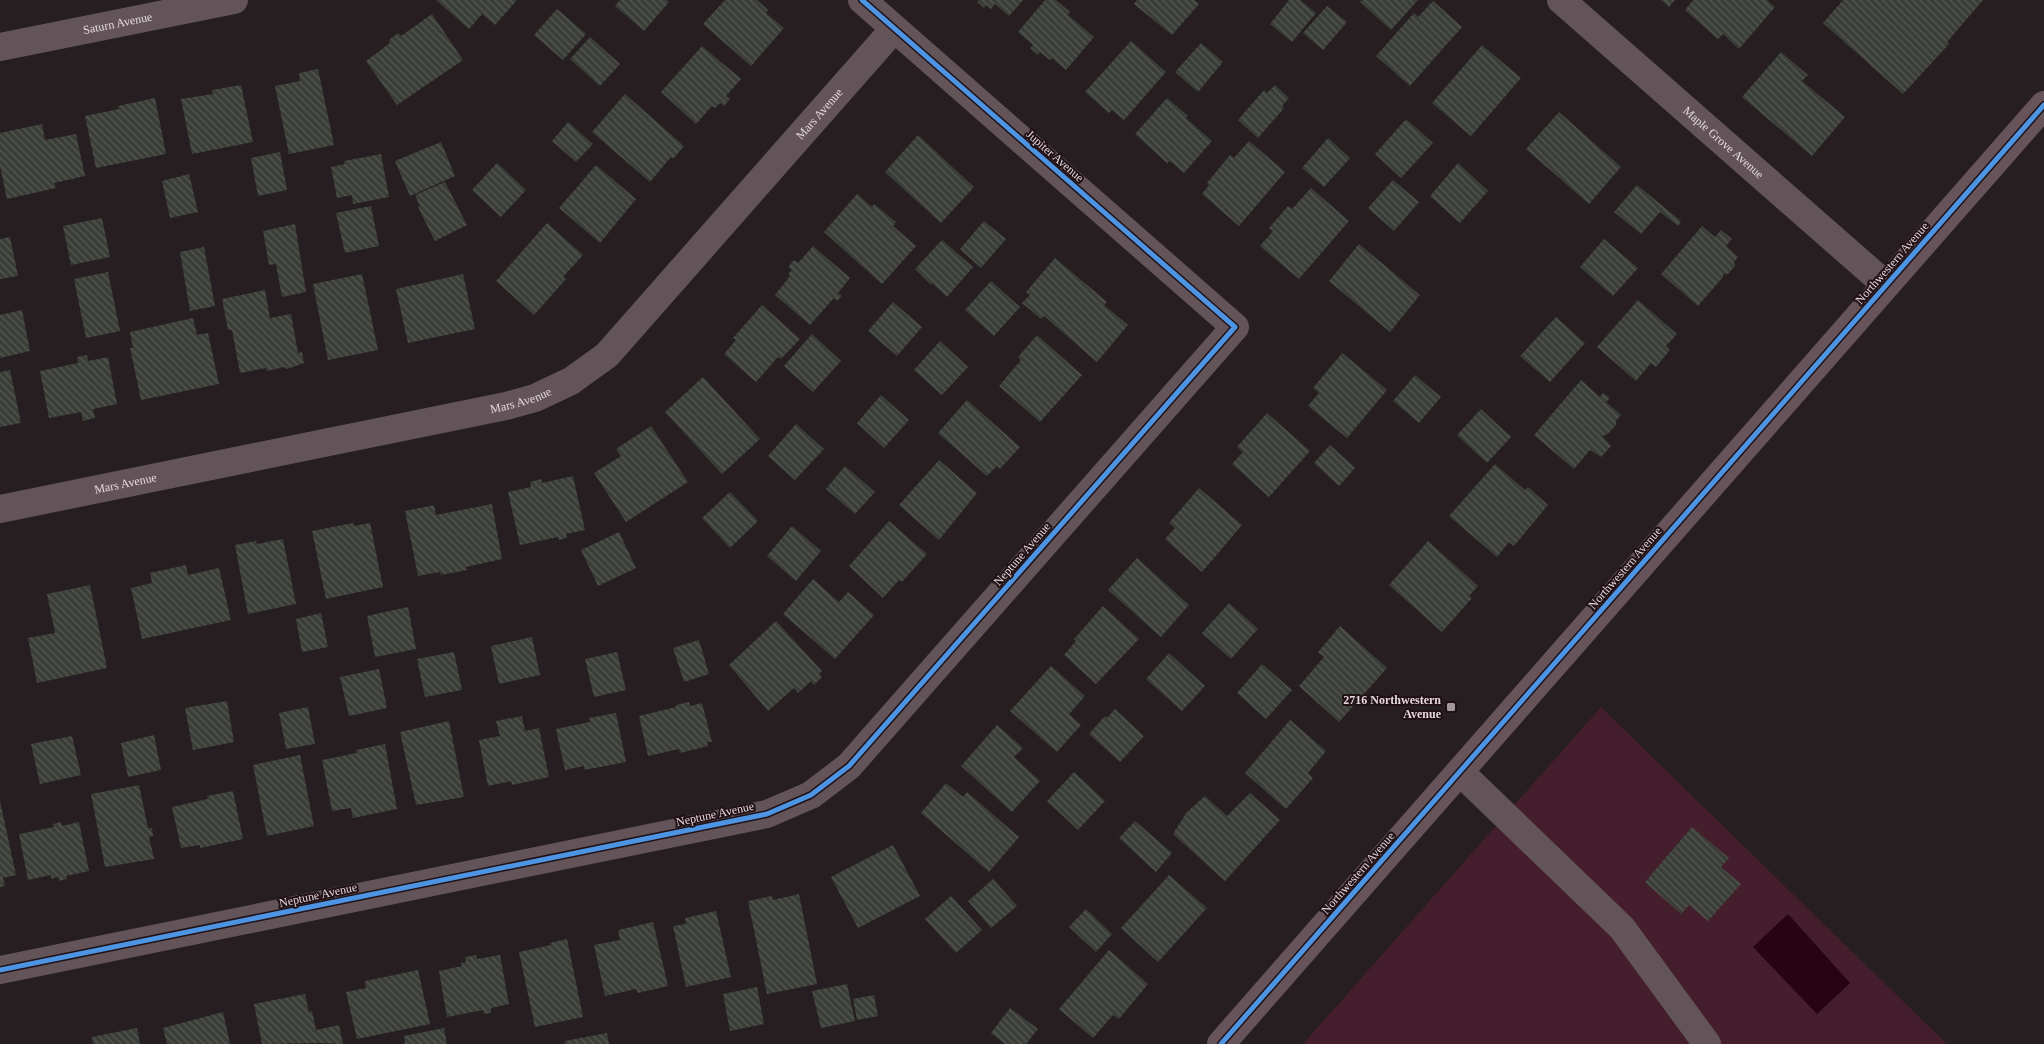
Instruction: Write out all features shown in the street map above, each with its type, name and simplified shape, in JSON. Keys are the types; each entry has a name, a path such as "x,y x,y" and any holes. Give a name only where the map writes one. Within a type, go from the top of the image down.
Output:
{"main road":[{"name":"Northwestern Avenue","path":"1221,1044 2044,105"}],"street":[{"name":"Saturn Avenue","path":"0,47 234,0"},
{"name":"Jupiter Avenue","path":"862,0 1235,327"},
{"name":"Maple Grove Avenue","path":"1561,0 1886,285"},
{"name":"Mars Avenue","path":"0,508 506,406 535,398 572,381 607,355 894,29"},
{"name":"Neptune Avenue","path":"0,970 768,814 811,795 849,766 1235,327"},
{"path":"1460,772 1622,928 1707,1044"}],"shaded area":[{"path":"1601,707 1947,1044 1303,1044"},
{"path":"1788,914 1850,983 1817,1014 1753,947"}],"building":[{"path":"436,0 517,0 495,25 482,14 469,29"},
{"path":"620,0 666,0 669,2 644,31 615,6"},
{"path":"725,0 757,0 768,10 766,13 784,28 751,66 703,24"},
{"path":"979,0 1023,0 1009,16 995,4 991,9 986,5 984,8 977,2"},
{"path":"1045,0 1056,0 1070,12 1068,15 1094,37 1066,70 1052,58 1050,60 1040,52 1038,55 1030,48 1033,45 1018,32"},
{"path":"1137,0 1194,0 1199,4 1172,35 1134,4"},
{"path":"1289,0 1300,0 1316,13 1292,42 1270,24"},
{"path":"1362,0 1418,0 1391,30 1360,2"},
{"path":"1661,0 1675,0 1669,7"},
{"path":"1693,0 1767,0 1775,7 1739,49 1723,34 1718,39 1685,10"},
{"path":"1843,0 1983,0 1947,42 1949,44 1903,94 1823,23"},
{"path":"1433,1 1462,27 1410,86 1376,56 1414,13 1418,17"},
{"path":"1327,6 1347,22 1323,50 1303,33"},
{"path":"557,9 586,34 563,60 534,35"},
{"path":"432,14 463,60 397,105 366,61 390,43 389,40 398,33 401,36"},
{"path":"590,37 620,64 600,86 570,59"},
{"path":"1131,41 1166,72 1124,120 1112,110 1109,113 1085,92"},
{"path":"1201,43 1223,62 1198,92 1175,72"},
{"path":"1482,45 1521,78 1471,136 1432,103"},
{"path":"702,46 741,79 726,96 730,99 724,106 720,103 715,108 712,106 696,124 661,92"},
{"path":"1781,52 1808,75 1802,81 1845,117 1812,156 1742,97"},
{"path":"318,69 334,145 289,154 275,86 300,81 299,73"},
{"path":"241,85 253,142 192,154 181,99 213,94 212,90"},
{"path":"1275,85 1289,98 1282,106 1284,108 1258,138 1238,120 1264,90 1267,93"},
{"path":"625,94 684,146 673,159 671,157 650,182 592,132"},
{"path":"155,98 166,154 96,168 85,116 119,109 118,106"},
{"path":"1167,98 1212,141 1184,173 1170,161 1167,163 1135,134"},
{"path":"1559,112 1621,167 1589,204 1526,149"},
{"path":"1406,119 1433,143 1401,178 1375,154"},
{"path":"568,122 593,144 576,162 552,141"},
{"path":"42,124 45,140 76,134 85,176 54,183 56,188 7,199 0,166 0,133"},
{"path":"918,135 974,187 941,223 885,172"},
{"path":"1328,138 1350,158 1324,187 1302,168"},
{"path":"1249,141 1285,172 1239,226 1202,194 1209,185 1207,183 1230,155 1234,158"},
{"path":"441,142 455,176 410,196 395,161"},
{"path":"280,152 287,190 258,196 251,158"},
{"path":"381,154 389,197 353,204 352,195 337,198 331,167 345,164 344,161"},
{"path":"497,163 526,190 501,217 472,190"},
{"path":"1458,163 1488,191 1460,223 1430,196"},
{"path":"596,165 636,199 600,243 559,208"},
{"path":"189,174 198,212 170,218 162,181"},
{"path":"1393,180 1419,202 1394,231 1368,208"},
{"path":"445,182 467,225 435,241 418,207 420,206 415,195"},
{"path":"1637,185 1681,221 1678,226 1660,212 1641,234 1614,212"},
{"path":"1311,188 1349,221 1299,279 1260,246 1273,231 1269,228 1288,206 1292,209"},
{"path":"857,194 872,207 874,204 896,222 893,226 916,246 882,284 824,232"},
{"path":"371,206 379,246 345,253 336,213"},
{"path":"102,218 110,257 71,265 63,226"},
{"path":"984,221 1006,239 981,268 960,249"},
{"path":"547,223 583,255 563,277 566,279 534,315 496,281"},
{"path":"295,224 306,292 282,297 276,264 269,265 263,231"},
{"path":"1702,226 1715,237 1721,230 1732,239 1726,246 1738,257 1734,262 1735,266 1728,274 1723,274 1723,277 1698,306 1661,274"},
{"path":"10,237 18,276 0,279 0,239"},
{"path":"1604,239 1638,268 1613,296 1580,267"},
{"path":"942,240 973,267 947,297 932,283 931,285 915,269"},
{"path":"1359,244 1420,295 1390,332 1329,281"},
{"path":"813,246 850,278 838,293 842,296 837,301 834,298 810,325 775,295 790,276 788,274 792,270 788,267 794,260 798,263"},
{"path":"204,247 215,306 190,311 180,252"},
{"path":"1055,258 1107,302 1104,305 1128,325 1097,362 1044,316 1041,319 1022,303 1030,295 1026,292"},
{"path":"108,272 120,331 86,338 74,279"},
{"path":"362,274 378,350 328,360 313,284"},
{"path":"463,274 475,329 408,343 396,289"},
{"path":"991,281 1020,307 994,336 965,310"},
{"path":"265,290 270,318 291,314 298,353 302,352 304,363 287,369 284,367 267,371 266,368 240,373 232,330 228,330 222,299"},
{"path":"1638,300 1677,334 1666,346 1670,350 1656,367 1651,363 1636,381 1597,347"},
{"path":"893,302 922,327 897,356 868,331"},
{"path":"762,305 800,339 781,359 778,357 756,382 724,354 736,340 733,338"},
{"path":"22,310 30,351 0,358 0,315"},
{"path":"1556,317 1585,343 1550,382 1520,356"},
{"path":"193,318 197,335 208,333 219,384 141,400 130,348 133,348 130,332"},
{"path":"812,334 841,361 813,392 784,366"},
{"path":"1037,335 1082,375 1040,422 999,386 1021,360 1018,357"},
{"path":"940,341 968,367 942,395 914,370"},
{"path":"1342,353 1387,390 1347,438 1308,406 1319,393 1313,388"},
{"path":"87,355 88,361 108,357 117,404 93,409 95,418 83,421 81,412 49,418 40,371 78,363 77,357"},
{"path":"10,370 21,423 0,427 0,372"},
{"path":"1415,375 1441,397 1419,423 1393,401"},
{"path":"703,377 760,439 722,474 665,412"},
{"path":"1581,380 1600,397 1603,393 1610,398 1606,402 1621,415 1616,421 1616,425 1608,434 1602,436 1611,446 1601,457 1590,450 1574,469 1534,435"},
{"path":"881,395 909,420 884,448 857,423"},
{"path":"967,400 1020,447 1000,469 997,466 987,476 938,433"},
{"path":"1481,409 1511,437 1487,463 1457,435"},
{"path":"1267,413 1310,451 1269,497 1232,464 1243,452 1237,447"},
{"path":"796,424 824,449 795,480 768,456"},
{"path":"651,426 688,482 626,522 594,473 621,456 616,449"},
{"path":"1330,445 1355,468 1339,486 1314,463"},
{"path":"939,460 977,493 939,540 899,505"},
{"path":"1495,464 1525,490 1528,487 1548,505 1514,546 1509,542 1497,557 1449,516"},
{"path":"845,466 875,492 855,514 826,489"},
{"path":"573,476 585,530 566,534 567,538 559,540 558,537 520,545 508,492 531,487 530,482 541,479 542,483"},
{"path":"1199,488 1242,525 1202,572 1165,539 1175,528 1169,523"},
{"path":"730,492 758,521 730,548 702,518"},
{"path":"492,504 502,559 466,567 467,570 441,575 440,572 418,576 405,511 434,505 436,515"},
{"path":"889,521 927,554 902,582 899,580 883,598 849,566"},
{"path":"353,523 354,526 370,523 383,587 326,599 312,531"},
{"path":"792,526 821,551 796,581 767,556"},
{"path":"619,532 636,568 598,586 581,550"},
{"path":"283,539 296,604 248,614 235,545 256,541 257,544"},
{"path":"1428,541 1478,586 1469,596 1472,598 1442,632 1389,585"},
{"path":"1137,558 1189,605 1161,637 1108,590"},
{"path":"186,565 188,575 219,568 231,620 142,639 131,588 152,583 150,573"},
{"path":"813,579 839,602 848,592 874,615 835,659 783,614"},
{"path":"90,585 107,668 37,683 28,638 55,633 47,594"},
{"path":"1229,603 1258,629 1231,659 1202,633"},
{"path":"1103,606 1139,639 1096,684 1064,655 1076,641 1074,639"},
{"path":"408,607 416,649 375,657 367,616"},
{"path":"321,613 328,647 302,652 296,619"},
{"path":"776,621 822,671 819,674 822,677 814,685 811,681 798,693 794,688 768,711 729,665"},
{"path":"1340,626 1387,668 1339,722 1299,686 1324,657 1318,652"},
{"path":"532,637 540,675 499,684 491,646"},
{"path":"699,640 709,674 684,682 673,648"},
{"path":"454,652 462,690 425,697 417,659"},
{"path":"617,652 626,690 594,697 585,659"},
{"path":"1169,653 1205,686 1182,711 1146,679"},
{"path":"1262,664 1292,690 1266,719 1237,693"},
{"path":"1051,666 1085,696 1069,714 1081,725 1057,752 1010,711"},
{"path":"379,669 387,708 349,716 340,677"},
{"path":"227,701 234,742 193,750 185,708"},
{"path":"689,702 690,706 702,703 712,742 707,742 708,746 680,753 679,749 648,756 639,716"},
{"path":"308,707 315,744 286,749 279,713"},
{"path":"1115,709 1144,736 1120,762 1089,734 1105,716 1107,718"},
{"path":"616,713 626,762 584,770 584,766 565,770 556,729 590,722 589,718"},
{"path":"522,716 525,731 539,728 549,777 512,785 511,781 488,786 479,740 500,736 496,721"},
{"path":"1290,720 1326,751 1308,773 1313,778 1286,809 1245,773"},
{"path":"449,721 464,797 416,805 400,732"},
{"path":"997,725 1023,748 1014,757 1040,781 1012,812 961,766"},
{"path":"154,735 161,770 128,777 121,743"},
{"path":"72,736 81,775 40,784 31,744"},
{"path":"385,744 397,809 353,818 351,808 332,811 322,760 357,753 356,750"},
{"path":"300,755 314,826 267,836 253,765"},
{"path":"1074,772 1105,801 1078,830 1047,801"},
{"path":"946,783 963,797 967,792 1019,837 989,872 921,813"},
{"path":"139,785 148,828 152,828 153,836 149,837 154,859 105,867 91,794"},
{"path":"233,791 243,839 200,848 200,845 181,848 172,807 208,799 207,796"},
{"path":"1250,793 1280,820 1225,881 1173,834 1186,813 1205,796 1227,816"},
{"path":"0,801 16,875 3,878 5,886 0,887"},
{"path":"1135,821 1172,853 1156,872 1119,838"},
{"path":"61,822 62,826 79,822 89,871 66,876 67,879 59,881 59,877 51,879 51,875 28,880 19,834 54,827 53,824"},
{"path":"1692,827 1729,858 1721,867 1741,884 1708,921 1689,905 1681,914 1645,882"},
{"path":"893,845 920,896 858,928 831,877"},
{"path":"1169,875 1207,908 1158,962 1121,928"},
{"path":"993,879 1017,906 991,928 968,901"},
{"path":"799,894 817,984 767,994 748,901 772,896 773,900"},
{"path":"951,896 982,930 956,953 925,919"},
{"path":"1086,909 1112,934 1096,952 1069,927"},
{"path":"716,911 731,977 686,987 673,926 686,924 685,918"},
{"path":"653,922 668,986 638,993 636,989 605,996 594,945 620,940 618,930"},
{"path":"567,939 583,1017 535,1027 519,952 551,945 550,943"},
{"path":"1109,950 1148,984 1119,1019 1113,1015 1093,1038 1059,1009"},
{"path":"476,955 477,959 500,955 509,1004 491,1008 491,1013 484,1014 483,1010 447,1017 439,971 462,966 461,963 466,962 465,957"},
{"path":"418,970 430,1024 357,1039 346,992 366,988 365,981"},
{"path":"847,984 855,1021 821,1028 812,991"},
{"path":"757,987 764,1024 730,1031 723,994"},
{"path":"305,994 309,1012 312,1011 316,1030 339,1025 343,1044 262,1044 254,1004"},
{"path":"874,995 878,1016 857,1020 853,999"},
{"path":"1010,1008 1038,1029 1026,1044 1005,1044 991,1033"},
{"path":"223,1012 230,1044 167,1044 163,1028"},
{"path":"137,1028 140,1044 93,1044 92,1037"},
{"path":"444,1028 447,1044 405,1044 404,1036"},
{"path":"607,1033 609,1044 565,1044 565,1041"}],"cycle path":[{"path":"0,970 767,814 811,795 849,766 1235,327 862,0"},
{"path":"1221,1044 2044,105"}],"place":[{"name":"2716 Northwestern Avenue","path":"1451,707"}]}
